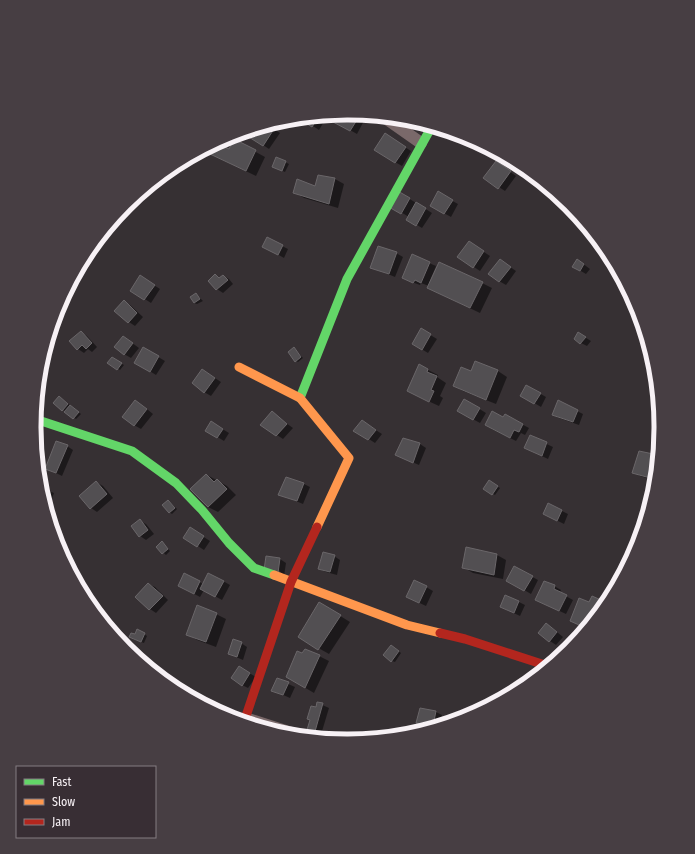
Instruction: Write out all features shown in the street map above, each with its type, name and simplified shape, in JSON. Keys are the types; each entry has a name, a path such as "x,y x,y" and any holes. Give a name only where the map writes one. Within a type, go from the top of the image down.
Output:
{"street":[{"path":"394,124 421,143"},
{"path":"300,398 347,279 428,131"},
{"path":"239,367 300,398 349,458 291,582 246,716"},
{"path":"41,421 132,451 176,483 202,510 229,543 254,568 407,624 465,639 542,664"}],"building":[{"path":"357,120 350,131 333,122 334,121"},
{"path":"315,122 312,127 306,123"},
{"path":"274,130 263,146 249,137"},
{"path":"385,133 406,147 395,163 374,150"},
{"path":"238,141 256,150 246,171 210,154 224,147 229,149 232,143"},
{"path":"276,157 286,161 282,171 272,167"},
{"path":"496,161 511,171 498,189 483,178"},
{"path":"318,175 335,178 329,204 293,193 297,179 315,186"},
{"path":"396,190 410,198 401,214 387,206"},
{"path":"438,191 453,200 444,214 430,206"},
{"path":"416,202 426,208 416,226 406,220"},
{"path":"267,237 283,245 278,255 262,247"},
{"path":"469,241 484,251 473,268 457,257"},
{"path":"378,246 397,252 389,274 370,268"},
{"path":"412,254 430,262 421,283 415,280 413,283 402,278"},
{"path":"500,259 511,267 499,282 488,274"},
{"path":"577,259 584,264 580,271 572,267"},
{"path":"439,262 483,282 470,308 427,288"},
{"path":"215,274 219,278 223,275 228,280 216,290 208,281"},
{"path":"140,275 155,285 144,300 130,291"},
{"path":"196,293 200,299 194,303 190,297"},
{"path":"124,300 137,313 128,323 114,311"},
{"path":"421,328 431,334 422,350 412,344"},
{"path":"81,331 92,343 86,349 82,345 77,350 69,341"},
{"path":"578,332 586,337 580,344 574,339"},
{"path":"123,336 133,343 124,355 114,347"},
{"path":"143,347 159,356 150,372 134,363"},
{"path":"294,347 301,357 295,362 288,352"},
{"path":"112,357 122,363 117,370 107,363"},
{"path":"475,361 498,370 486,400 453,386 461,367 471,371"},
{"path":"419,364 428,369 427,372 437,376 431,390 434,391 429,402 407,391"},
{"path":"202,369 215,378 204,393 192,383"},
{"path":"526,385 541,393 534,404 520,396"},
{"path":"59,396 68,404 62,411 53,403"},
{"path":"464,399 480,408 473,420 457,411"},
{"path":"135,400 147,409 134,426 122,417"},
{"path":"558,400 578,410 573,422 552,415"},
{"path":"70,405 79,412 73,419 64,412"},
{"path":"272,411 287,424 276,436 260,425"},
{"path":"492,411 503,417 505,414 523,424 519,432 514,430 510,438 485,425"},
{"path":"362,420 376,430 368,440 353,431"},
{"path":"211,421 223,429 217,438 205,431"},
{"path":"530,435 547,442 542,456 524,448"},
{"path":"403,438 420,443 413,463 395,455"},
{"path":"56,441 68,445 56,473 45,469"},
{"path":"639,451 652,454 649,478 632,473"},
{"path":"206,474 214,482 217,479 227,489 208,507 190,489"},
{"path":"286,477 304,483 297,501 278,495"},
{"path":"489,480 498,486 492,495 483,489"},
{"path":"96,481 107,494 90,509 79,496"},
{"path":"168,500 175,508 169,513 162,505"},
{"path":"548,503 562,510 557,521 543,514"},
{"path":"140,519 148,530 139,537 131,526"},
{"path":"190,527 204,536 197,547 183,538"},
{"path":"162,541 168,549 162,554 156,547"},
{"path":"466,547 497,554 494,575 462,568"},
{"path":"323,552 335,555 330,572 318,569"},
{"path":"266,556 280,558 278,573 264,570"},
{"path":"514,566 533,576 524,591 506,581"},
{"path":"184,573 200,581 194,594 178,586"},
{"path":"208,573 224,581 215,597 200,589"},
{"path":"414,580 427,586 419,603 406,597"},
{"path":"544,581 555,585 554,589 567,595 559,611 535,600"},
{"path":"148,583 163,596 149,610 135,597"},
{"path":"505,595 519,601 514,613 500,607"},
{"path":"592,596 600,600 581,626 570,621 579,598 589,602"},
{"path":"319,602 341,615 318,650 298,637"},
{"path":"197,605 217,613 206,642 186,635"},
{"path":"546,623 557,632 549,642 538,633"},
{"path":"137,629 145,633 141,642 129,637 131,633 135,634"},
{"path":"233,639 242,642 237,657 228,654"},
{"path":"391,645 399,651 391,662 383,655"},
{"path":"305,649 320,655 305,688 286,677 297,651 302,653"},
{"path":"239,666 250,673 242,686 231,678"},
{"path":"277,678 289,682 283,695 271,691"},
{"path":"317,702 323,703 315,732 307,731 310,720 307,719 311,706 316,707"},
{"path":"420,708 436,711 434,721 422,724 416,723"}],"traffic: fast":[{"path":"300,398 347,279 429,132"},
{"path":"41,421 132,451 176,483 202,510 229,543 254,568 274,575"}],"traffic: slow":[{"path":"239,367 300,398 349,458 317,527"},
{"path":"274,575 407,625 440,633"}],"traffic: jam":[{"path":"246,716 291,582 317,527"},
{"path":"440,633 465,639 542,664"}]}
